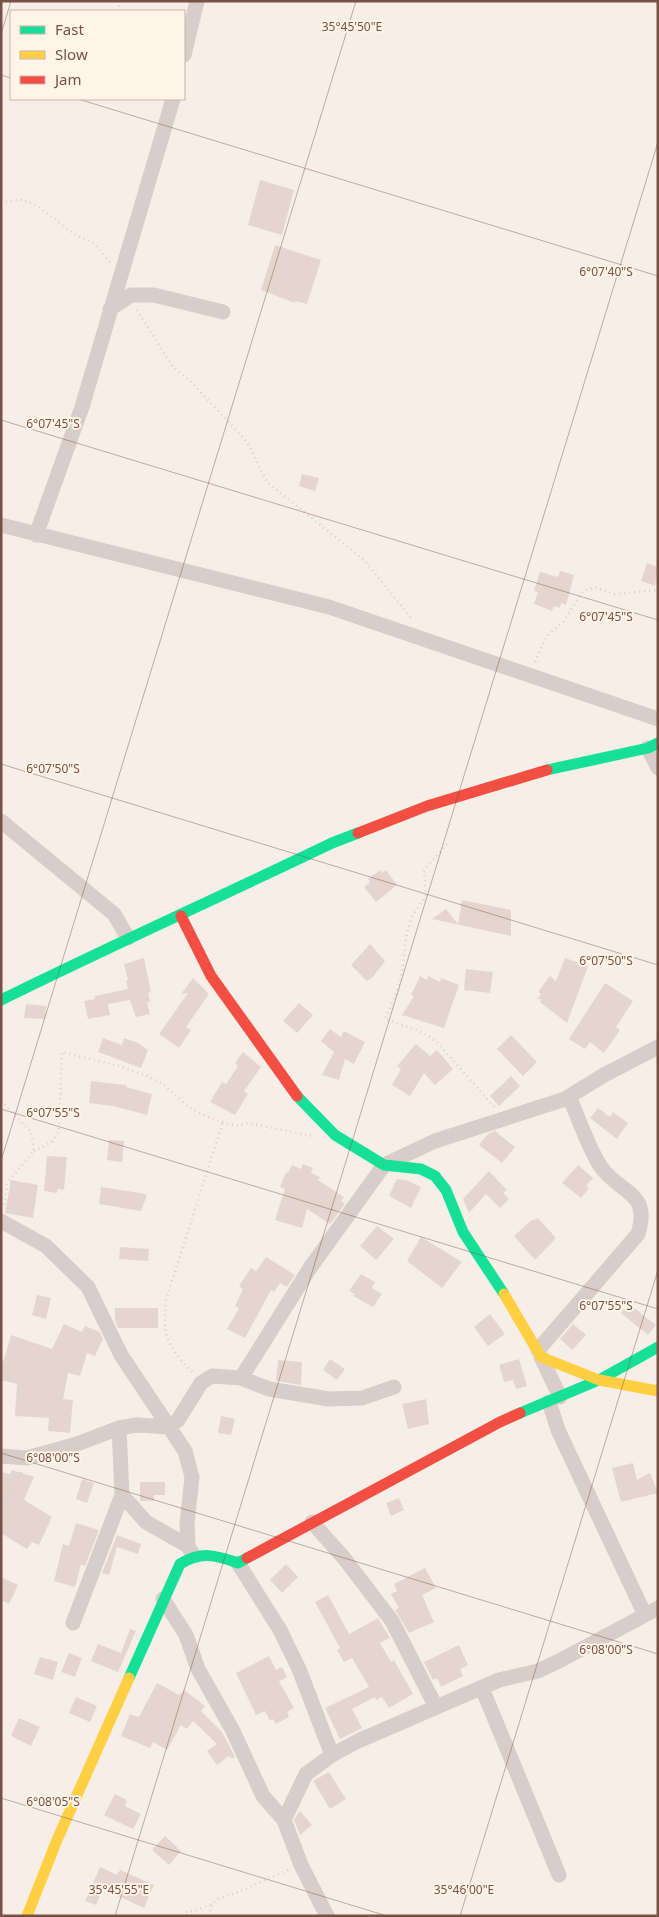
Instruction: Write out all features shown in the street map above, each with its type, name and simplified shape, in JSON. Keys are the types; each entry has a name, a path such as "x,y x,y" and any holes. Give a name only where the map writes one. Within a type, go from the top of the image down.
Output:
{"street":[{"path":"185,51 197,1"},
{"path":"36,535 82,408 172,100"},
{"path":"110,309 131,296 154,294 224,312"},
{"path":"1,525 329,608 658,719"},
{"path":"1,1000 128,938 181,916 332,842 427,806 569,764 653,745 658,768"},
{"path":"1,821 114,914 128,938"},
{"path":"181,916 212,976 299,1098 335,1135 384,1165 421,1169 436,1176 446,1190 463,1232 539,1353 554,1400 558,1430 651,1611 558,1661 538,1670 499,1680 332,1755 306,1774 284,1820"},
{"path":"241,1378 310,1268 384,1165 435,1141 569,1097 658,1047"},
{"path":"539,1353 638,1234 643,1217 636,1199 601,1167 569,1097"},
{"path":"1,1221 46,1246 88,1287 121,1355 185,1451 190,1462 192,1477 187,1524 191,1550 180,1564 163,1599 57,1840 27,1916"},
{"path":"238,1563 500,1422 599,1380 658,1347"},
{"path":"539,1353 599,1380 658,1391"},
{"path":"1,1456 27,1458 77,1444 119,1428 137,1425 168,1427 178,1420 201,1383 212,1376 241,1378 269,1390 328,1399 362,1398 394,1387"},
{"path":"73,1623 122,1495 119,1428"},
{"path":"122,1495 146,1522 191,1550 238,1563 280,1630 299,1669 332,1755"},
{"path":"312,1522 344,1558 392,1621 436,1707"},
{"path":"163,1599 186,1635 198,1669 233,1731 263,1796 284,1820 301,1865 327,1916"},
{"path":"482,1688 559,1875"}],"path":[{"path":"1,203 20,199 36,205 74,234 100,248 120,278"},
{"path":"131,296 135,308 173,366 242,436 267,482 365,561 406,610 425,639"},
{"path":"529,675 546,637 564,621 584,591 595,587 615,594 658,590"},
{"path":"447,844 424,870 426,897 416,908 404,938 399,986 385,1019 424,1033 437,1042 504,1118"},
{"path":"1,1221 7,1183 34,1151 52,1142 59,1131 62,1052 119,1066 145,1076 163,1084 187,1106 201,1114 236,1126 249,1123 306,1136 335,1135"},
{"path":"1,1101 31,1132 34,1151"},
{"path":"201,1383 168,1342 163,1324 166,1300 223,1122"},
{"path":"1,1507 12,1492 27,1458"},
{"path":"186,1912 212,1904 226,1895 243,1890 301,1865"},
{"path":"209,1916 212,1904"}],"building":[{"path":"260,180 294,190 282,235 248,225"},
{"path":"275,245 321,260 307,304 295,301 295,303 261,290"},
{"path":"302,474 319,478 315,491 299,486"},
{"path":"647,563 658,567 655,586 641,581"},
{"path":"560,571 574,575 566,605 561,603 560,608 554,606 552,611 534,604 538,592 534,591 540,572 558,577"},
{"path":"380,870 382,873 386,870 397,885 376,902 364,887 370,882 368,879"},
{"path":"462,900 511,910 511,936 432,919 446,909 458,924"},
{"path":"370,944 385,961 373,977 367,981 351,965"},
{"path":"144,958 151,992 148,993 150,1002 147,1002 150,1014 136,1017 130,1000 108,1004 110,1015 88,1019 84,1001 95,999 95,996 128,989 124,964"},
{"path":"565,958 588,966 567,1023 540,1002 541,999 537,999 541,994 538,992 550,976 556,981"},
{"path":"466,969 493,972 490,993 464,990"},
{"path":"420,976 427,980 428,976 440,982 441,978 459,985 444,1028 402,1015 414,996 411,995"},
{"path":"193,978 209,994 186,1027 191,1030 179,1048 159,1034 188,993 181,994"},
{"path":"605,983 633,1001 616,1027 620,1030 604,1053 590,1042 585,1049 569,1039"},
{"path":"299,1003 313,1015 297,1033 283,1021"},
{"path":"26,1004 46,1006 45,1019 24,1018"},
{"path":"330,1029 341,1037 344,1031 365,1042 354,1064 345,1059 339,1080 322,1075 334,1052 321,1041"},
{"path":"511,1035 537,1062 523,1076 497,1049"},
{"path":"103,1038 122,1045 124,1038 138,1043 148,1050 141,1068 98,1052"},
{"path":"416,1044 430,1056 437,1050 453,1069 435,1085 424,1073 410,1096 392,1085 401,1069 397,1066"},
{"path":"243,1052 261,1067 244,1091 248,1094 235,1115 210,1102 222,1082 226,1084 238,1066 235,1063"},
{"path":"511,1076 520,1086 499,1106 490,1096"},
{"path":"91,1081 126,1085 126,1087 152,1094 147,1115 113,1106 89,1103"},
{"path":"598,1108 610,1117 613,1112 628,1123 617,1139 590,1118"},
{"path":"495,1131 515,1147 502,1163 479,1145 488,1134"},
{"path":"109,1140 124,1141 122,1162 107,1160"},
{"path":"47,1156 67,1157 64,1190 58,1189 57,1193 44,1191"},
{"path":"303,1164 313,1168 311,1173 320,1177 318,1180 344,1197 341,1201 345,1204 330,1224 307,1209 302,1228 275,1220 285,1189 280,1187 286,1172 288,1173 292,1165 301,1169"},
{"path":"578,1165 593,1178 586,1186 589,1188 581,1198 562,1183"},
{"path":"489,1171 507,1190 503,1193 509,1199 500,1208 486,1194 469,1213 463,1199"},
{"path":"397,1179 406,1180 421,1187 411,1208 389,1196"},
{"path":"11,1180 38,1185 33,1218 5,1213"},
{"path":"101,1187 147,1195 141,1211 99,1204"},
{"path":"538,1218 556,1238 535,1260 514,1236 533,1219"},
{"path":"377,1226 394,1239 376,1260 360,1246"},
{"path":"421,1237 462,1262 442,1288 407,1261"},
{"path":"120,1247 149,1249 148,1261 119,1259"},
{"path":"266,1257 295,1275 287,1287 280,1283 274,1292 271,1290 245,1338 227,1329 239,1308 235,1306 243,1289 239,1286 251,1268 256,1271"},
{"path":"361,1274 375,1282 372,1288 382,1294 373,1307 353,1296 355,1294 349,1291"},
{"path":"37,1295 51,1298 46,1319 32,1315"},
{"path":"629,1304 656,1325 648,1335 621,1313"},
{"path":"115,1308 158,1308 158,1328 118,1328 115,1320"},
{"path":"490,1314 505,1334 488,1346 474,1327"},
{"path":"64,1324 82,1332 85,1326 100,1332 103,1339 95,1356 87,1353 80,1376 68,1373 63,1399 73,1400 70,1433 48,1431 49,1418 15,1416 17,1384 1,1380 1,1361 3,1362 11,1335 52,1349"},
{"path":"573,1324 586,1335 572,1350 560,1339"},
{"path":"330,1359 345,1369 337,1380 323,1370"},
{"path":"519,1359 527,1386 516,1389 513,1380 504,1382 499,1365"},
{"path":"278,1360 302,1362 301,1385 276,1381"},
{"path":"426,1399 429,1424 408,1429 402,1404"},
{"path":"221,1416 235,1419 231,1435 218,1433"},
{"path":"633,1463 637,1480 650,1473 658,1493 621,1502 612,1468"},
{"path":"12,1470 34,1477 24,1500 52,1517 39,1545 32,1542 27,1549 1,1533 1,1472 10,1474"},
{"path":"82,1479 94,1483 87,1503 76,1499"},
{"path":"140,1482 165,1482 165,1495 154,1495 154,1501 140,1501"},
{"path":"399,1498 404,1510 391,1516 386,1503"},
{"path":"76,1523 99,1530 85,1566 81,1564 75,1587 54,1581 63,1544 69,1546"},
{"path":"117,1535 141,1544 138,1554 117,1547 109,1575 102,1573"},
{"path":"286,1564 298,1577 282,1593 270,1580"},
{"path":"425,1568 436,1588 422,1595 434,1622 409,1633 395,1610 399,1608 391,1594 397,1591 394,1584"},
{"path":"1,1577 18,1585 9,1604 1,1600"},
{"path":"328,1595 349,1634 378,1618 390,1638 380,1643 391,1662 394,1660 413,1694 389,1708 382,1697 376,1700 375,1697 352,1709 362,1728 340,1739 325,1708 369,1687 352,1658 344,1662 337,1650 340,1648 315,1602"},
{"path":"130,1629 136,1631 118,1672 91,1661 98,1644 121,1653"},
{"path":"459,1645 468,1665 460,1669 463,1676 441,1687 437,1678 433,1680 424,1662"},
{"path":"69,1653 82,1658 75,1677 61,1672"},
{"path":"269,1656 276,1670 282,1667 287,1677 279,1681 294,1708 287,1712 289,1717 276,1724 273,1719 270,1721 265,1711 256,1715 236,1673"},
{"path":"40,1657 58,1662 53,1680 34,1674"},
{"path":"157,1683 179,1695 184,1690 205,1706 201,1711 222,1732 235,1757 232,1759 229,1756 217,1765 207,1751 217,1744 193,1721 187,1729 181,1725 167,1750 153,1742 150,1748 121,1736 130,1714 138,1717 140,1715"},
{"path":"76,1697 97,1706 90,1722 69,1713"},
{"path":"19,1718 40,1727 31,1746 11,1736"},
{"path":"329,1772 346,1799 330,1809 313,1781"},
{"path":"115,1794 127,1800 125,1806 141,1814 133,1829 104,1815"},
{"path":"300,1811 312,1825 300,1835 294,1820"},
{"path":"165,1836 181,1851 169,1865 152,1850"},
{"path":"100,1867 117,1875 120,1870 154,1885 144,1908 103,1889 96,1905 85,1901"}],"traffic: fast":[{"path":"547,770 648,748 658,743"},
{"path":"1,1000 332,843 358,833"},
{"path":"297,1096 335,1135 384,1165 421,1169 435,1176 446,1190 463,1232 504,1294"},
{"path":"520,1413 599,1380 658,1347"},
{"path":"129,1678 180,1564 202,1556 216,1556 238,1563 247,1558"}],"traffic: slow":[{"path":"504,1294 541,1357 599,1380 658,1391"},
{"path":"27,1916 57,1840 129,1678"}],"traffic: jam":[{"path":"358,833 427,806 547,770"},
{"path":"181,916 211,976 297,1096"},
{"path":"247,1558 520,1413"}]}
